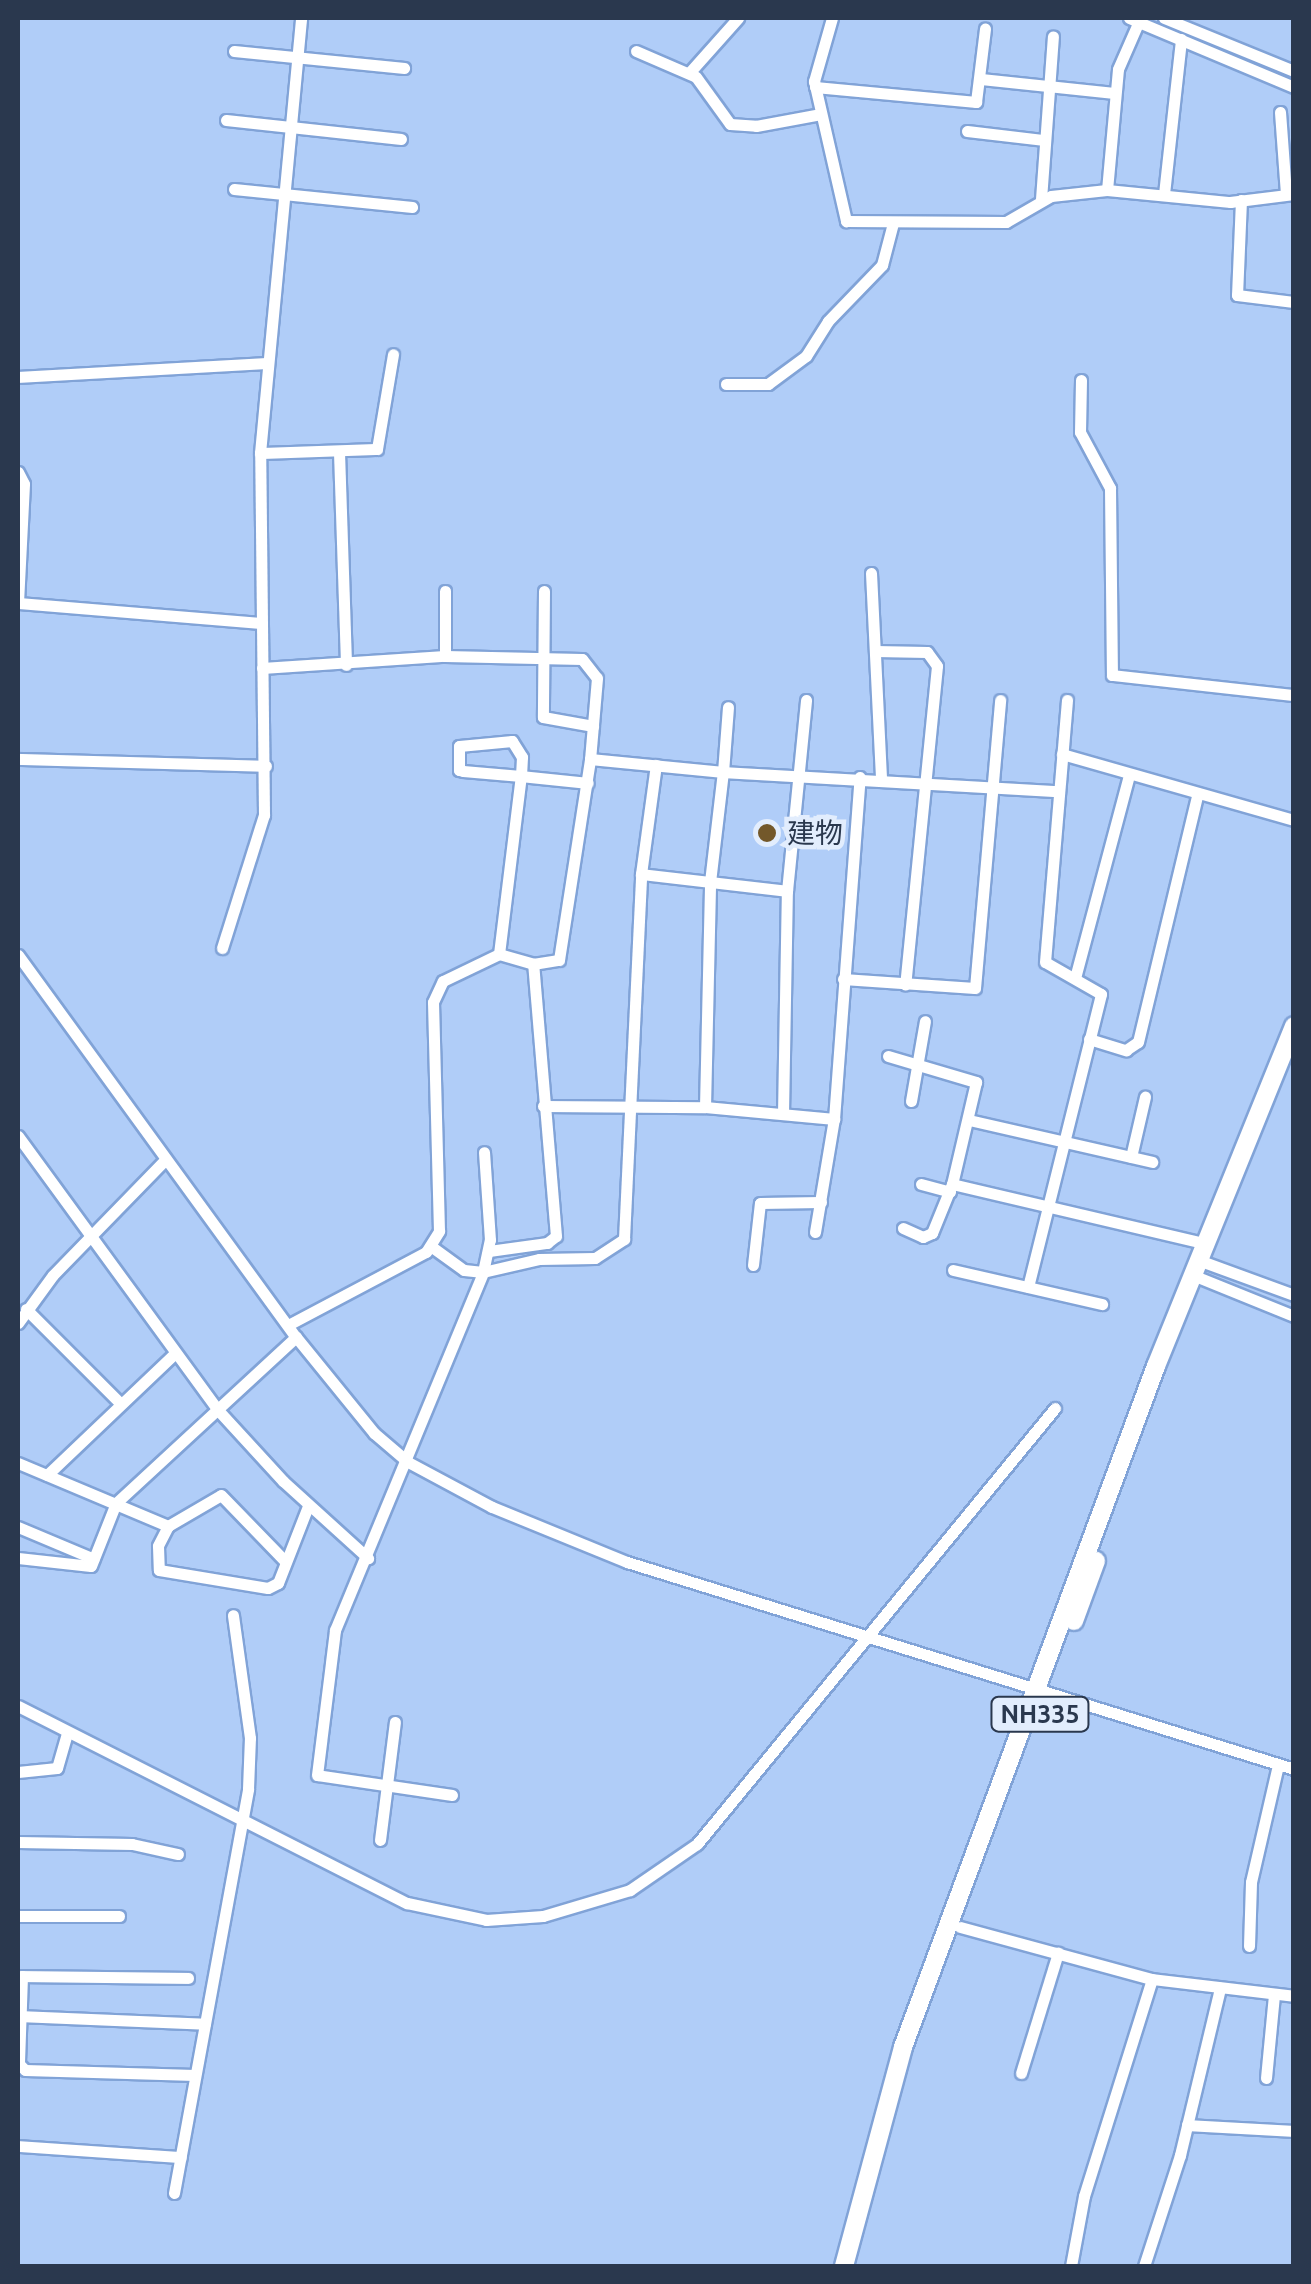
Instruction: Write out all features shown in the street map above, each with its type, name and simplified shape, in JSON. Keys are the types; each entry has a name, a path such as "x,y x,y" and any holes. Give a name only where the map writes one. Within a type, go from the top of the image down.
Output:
{"highway":[{"name":"NH335","path":"844,2266 900,2074 960,1927 1166,1350 1289,1052 1294,1026"},
{"name":"NH335","path":"900,2074 903,2047 1041,1694"}],"street":[{"path":"222,948 264,815 260,453 301,18"},
{"path":"689,73 738,18"},
{"path":"832,18 815,88 841,215 856,223 1006,222 1041,199 1107,190 1241,200 1290,194 1280,112"},
{"path":"1107,190 1114,93 1134,19 1294,87"},
{"path":"1173,19 1294,71"},
{"path":"815,88 969,104 980,97 985,29"},
{"path":"1041,199 1053,36"},
{"path":"1164,194 1181,39"},
{"path":"234,51 404,68"},
{"path":"636,51 689,73 730,124 756,126 822,114"},
{"path":"981,79 1114,93"},
{"path":"226,120 401,139"},
{"path":"967,130 1044,140"},
{"path":"234,190 412,207"},
{"path":"1241,200 1238,295 1294,302"},
{"path":"726,384 768,384 806,356 828,321 882,265 893,223"},
{"path":"260,453 339,452 382,445 393,354"},
{"path":"18,377 266,362"},
{"path":"1081,380 1080,432 1110,488 1112,675 1294,694"},
{"path":"339,452 346,664"},
{"path":"18,472 24,484 18,603 261,623"},
{"path":"870,573 881,778"},
{"path":"544,591 542,717 593,726"},
{"path":"445,592 445,656"},
{"path":"874,651 927,652 936,659 905,984"},
{"path":"262,668 445,656 582,660 595,670 588,783 562,953 554,963 533,964 499,954 436,989 440,1231 432,1247 288,1325"},
{"path":"783,1114 787,891 806,700"},
{"path":"843,979 975,988 1000,700"},
{"path":"1028,1287 1061,1141 1101,994 1048,968 1044,950 1067,700"},
{"path":"705,1107 710,882 728,707"},
{"path":"499,954 521,776 521,750 512,741 458,746 459,770 521,776 588,783"},
{"path":"1062,754 1294,820"},
{"path":"590,759 722,772 927,780 1056,791"},
{"path":"18,760 266,766"},
{"path":"432,1247 464,1270 483,1272 539,1259 594,1258 618,1248 641,874 656,766"},
{"path":"1075,978 1130,776"},
{"path":"816,1232 834,1119 860,778"},
{"path":"1090,1039 1126,1050 1138,1042 1198,792"},
{"path":"641,874 787,891"},
{"path":"18,955 296,1336 374,1433 408,1462 492,1507 597,1552 1041,1694 1294,1769"},
{"path":"489,1251 547,1243 556,1236 533,964"},
{"path":"911,1101 925,1021"},
{"path":"888,1056 974,1079 969,1120 951,1188 930,1236 903,1228"},
{"path":"1131,1157 1145,1097"},
{"path":"543,1106 705,1107 834,1119"},
{"path":"969,1120 1152,1162"},
{"path":"18,1136 217,1408 308,1506 368,1558"},
{"path":"452,1795 323,1780 316,1770 334,1630 408,1462 423,1404 489,1251 484,1152"},
{"path":"18,1323 90,1238 165,1160"},
{"path":"921,1184 1048,1208 1294,1295"},
{"path":"754,1265 760,1203 820,1202"},
{"path":"1201,1260 1294,1316"},
{"path":"953,1270 1102,1304"},
{"path":"26,1309 118,1402"},
{"path":"18,1558 83,1570 94,1558 116,1503 296,1336"},
{"path":"46,1475 118,1402 175,1353"},
{"path":"18,1706 243,1820 441,1914 486,1920 542,1916 630,1890 697,1844 1056,1408"},
{"path":"18,1463 168,1526"},
{"path":"285,1561 220,1495 168,1526 155,1561 165,1573 268,1588 278,1583 308,1506"},
{"path":"18,1527 94,1558"},
{"path":"174,2193 243,1820 250,1738 233,1615"},
{"path":"18,1718 33,1714"},
{"path":"380,1840 395,1722"},
{"path":"18,1772 56,1768 67,1732"},
{"path":"1249,1946 1251,1882 1278,1765"},
{"path":"18,1842 132,1844 178,1854"},
{"path":"18,1916 119,1916"},
{"path":"960,1927 1152,1979 1294,1996"},
{"path":"1021,2073 1058,1953"},
{"path":"188,1978 26,1976 18,1984 21,2069 194,2075"},
{"path":"1071,2266 1084,2196 1152,1979"},
{"path":"1144,2266 1187,2124 1220,1988"},
{"path":"1266,2078 1274,1995"},
{"path":"18,2016 204,2024"},
{"path":"1187,2124 1294,2131"},
{"path":"18,2146 181,2157"}],"place":[{"name":"建物","path":"767,833"}]}
